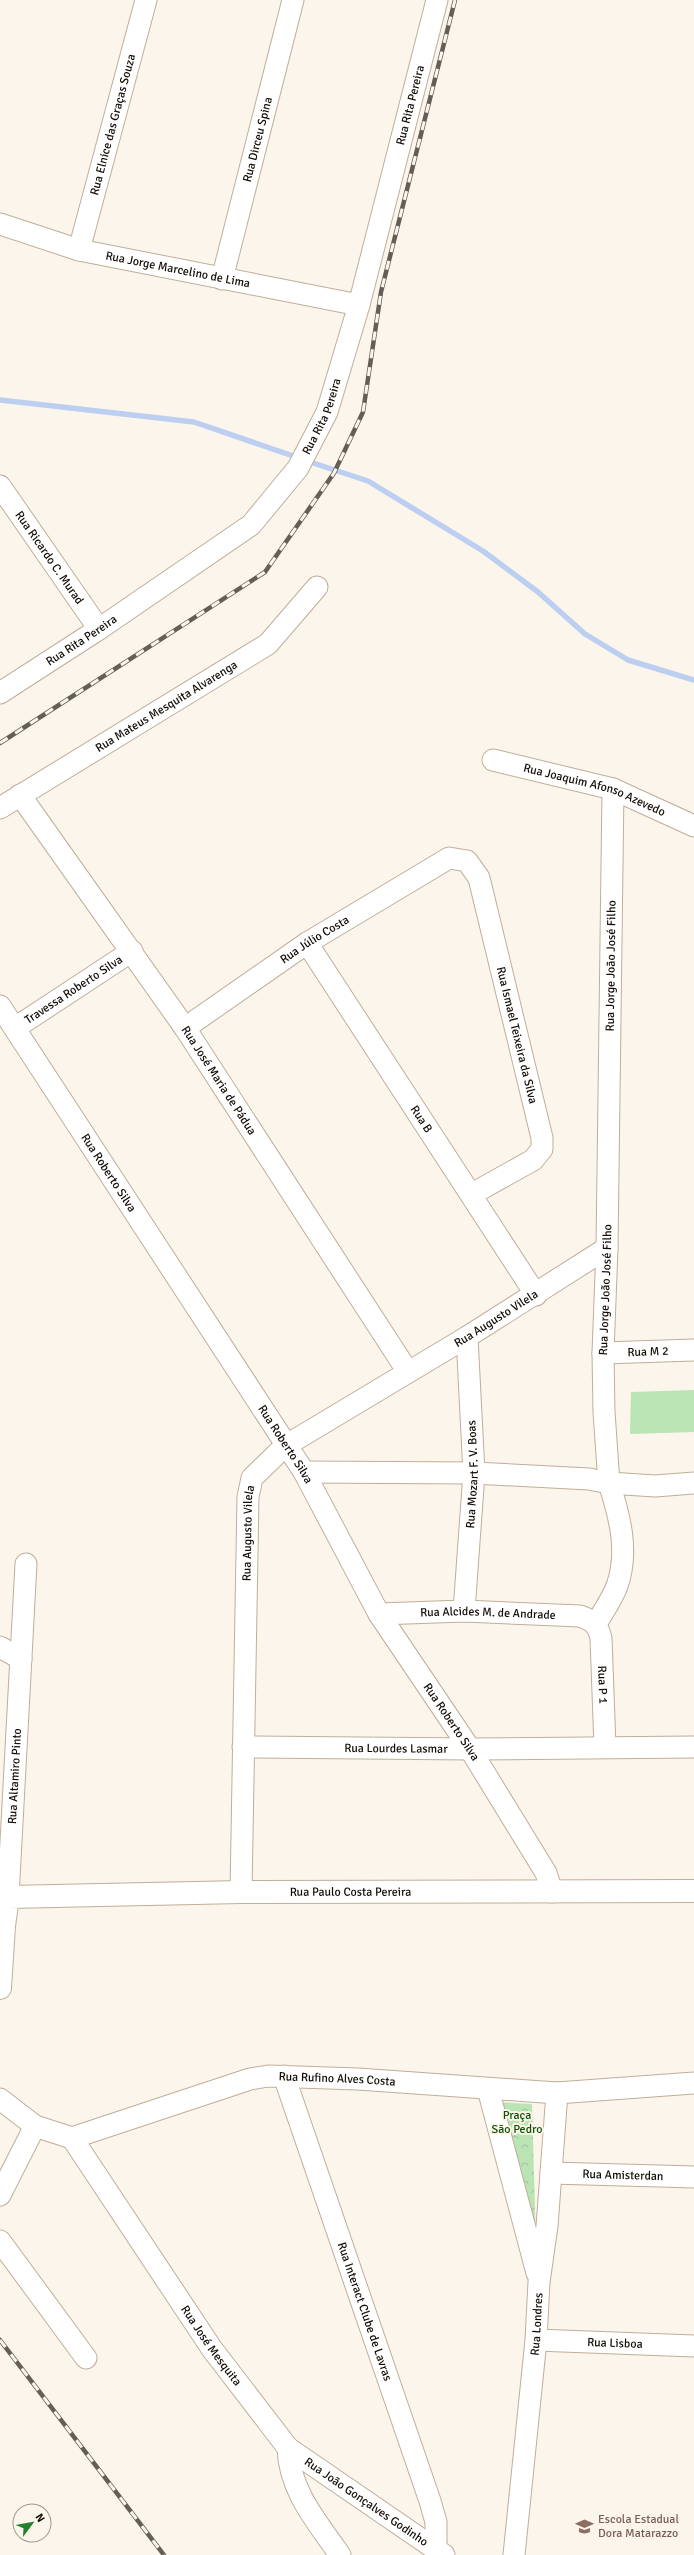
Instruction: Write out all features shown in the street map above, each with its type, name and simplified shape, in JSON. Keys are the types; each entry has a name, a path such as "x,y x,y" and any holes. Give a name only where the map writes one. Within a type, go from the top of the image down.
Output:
{"street":[{"name":"Rua Elnice das Graças Souza","path":"79,250 146,0"},
{"name":"Rua Dirceu Spina","path":"222,279 293,0"},
{"name":"Rua Rita Pereira","path":"0,693 99,629 251,525 298,468 327,412 359,305 437,0"},
{"name":"Rua Jorge Marcelino de Lima","path":"0,224 79,250 359,305"},
{"name":"Rua Ricardo C. Murad","path":"0,486 99,629"},
{"name":"Rua Mateus Mesquita Alvarenga","path":"0,808 268,644 317,587"},
{"name":"Rua Joaquim Afonso Azevedo","path":"493,760 613,789 694,826"},
{"name":"Rua Jorge João José Filho","path":"596,1624 617,1587 622,1566 623,1540 620,1515 610,1484 604,1412 603,1353 607,1248 613,789"},
{"name":"Rua José Maria de Pádua","path":"20,795 132,951 185,1028 408,1372"},
{"name":"Rua Júlio Costa","path":"185,1028 307,943 449,858"},
{"name":"Rua Ismael Teixeira da Silva","path":"449,858 467,861 478,878 542,1138 542,1149 533,1160 472,1194"},
{"name":"Rua B","path":"307,943 472,1194 536,1295"},
{"name":"Travessa Roberto Silva","path":"15,1028 132,951"},
{"name":"Rua Roberto Silva","path":"0,1006 285,1446 304,1472 379,1614 470,1749 546,1873 552,1892"},
{"name":"Rua Augusto Vilela","path":"241,1892 248,1497 252,1478 285,1446 536,1295 607,1248"},
{"name":"Rua Mozart F. V. Boas","path":"464,1611 474,1473 467,1337"},
{"name":"Rua M 2","path":"603,1353 694,1350"},
{"path":"304,1472 474,1473 582,1479 610,1484 655,1486 694,1483"},
{"name":"Rua Altamiro Pinto","path":"0,1988 2,1926 8,1897 26,1564"},
{"name":"Rua Alcides M. de Andrade","path":"379,1614 464,1611 580,1616 596,1624"},
{"name":"Rua P 1","path":"596,1624 601,1643 605,1747"},
{"path":"0,1647 21,1659"},
{"name":"Rua Lourdes Lasmar","path":"243,1747 470,1749 694,1747"},
{"name":"Rua Paulo Costa Pereira","path":"8,1897 241,1892 694,1891"},
{"name":"Rua Rufino Alves Costa","path":"72,2138 250,2079 284,2076 358,2079 558,2093 694,2082"},
{"name":"Rua Interact Clube de Lavras","path":"284,2076 430,2501 436,2522 440,2552"},
{"path":"488,2089 539,2282"},
{"name":"Rua Londres","path":"514,2555 536,2340 539,2282 558,2093"},
{"path":"0,2099 35,2126 72,2138"},
{"path":"0,2195 35,2126"},
{"name":"Rua José Mesquita","path":"72,2138 212,2349 288,2448"},
{"name":"Rua Amisterdan","path":"551,2173 694,2177"},
{"path":"0,2241 86,2358"},
{"name":"Rua Lisboa","path":"536,2340 694,2346"},
{"path":"288,2448 288,2466 302,2499 340,2555"},
{"name":"Rua João Gonçalves Godinho","path":"288,2448 440,2552"}],"green space":[{"path":"694,1390 694,1432 630,1434 631,1392"},
{"name":"Praça São Pedro","path":"495,2102 532,2104 536,2244"}],"waterway":[{"path":"0,400 194,422 299,458"},
{"path":"307,461 368,481 483,551 538,592 585,634 628,660 694,680"}],"railway":[{"path":"0,743 265,572 334,473 363,412 381,292 455,0"},
{"path":"0,2340 164,2555"}],"place":[{"name":"Escola Estadual Dora Matarazzo","path":"585,2526"}]}
